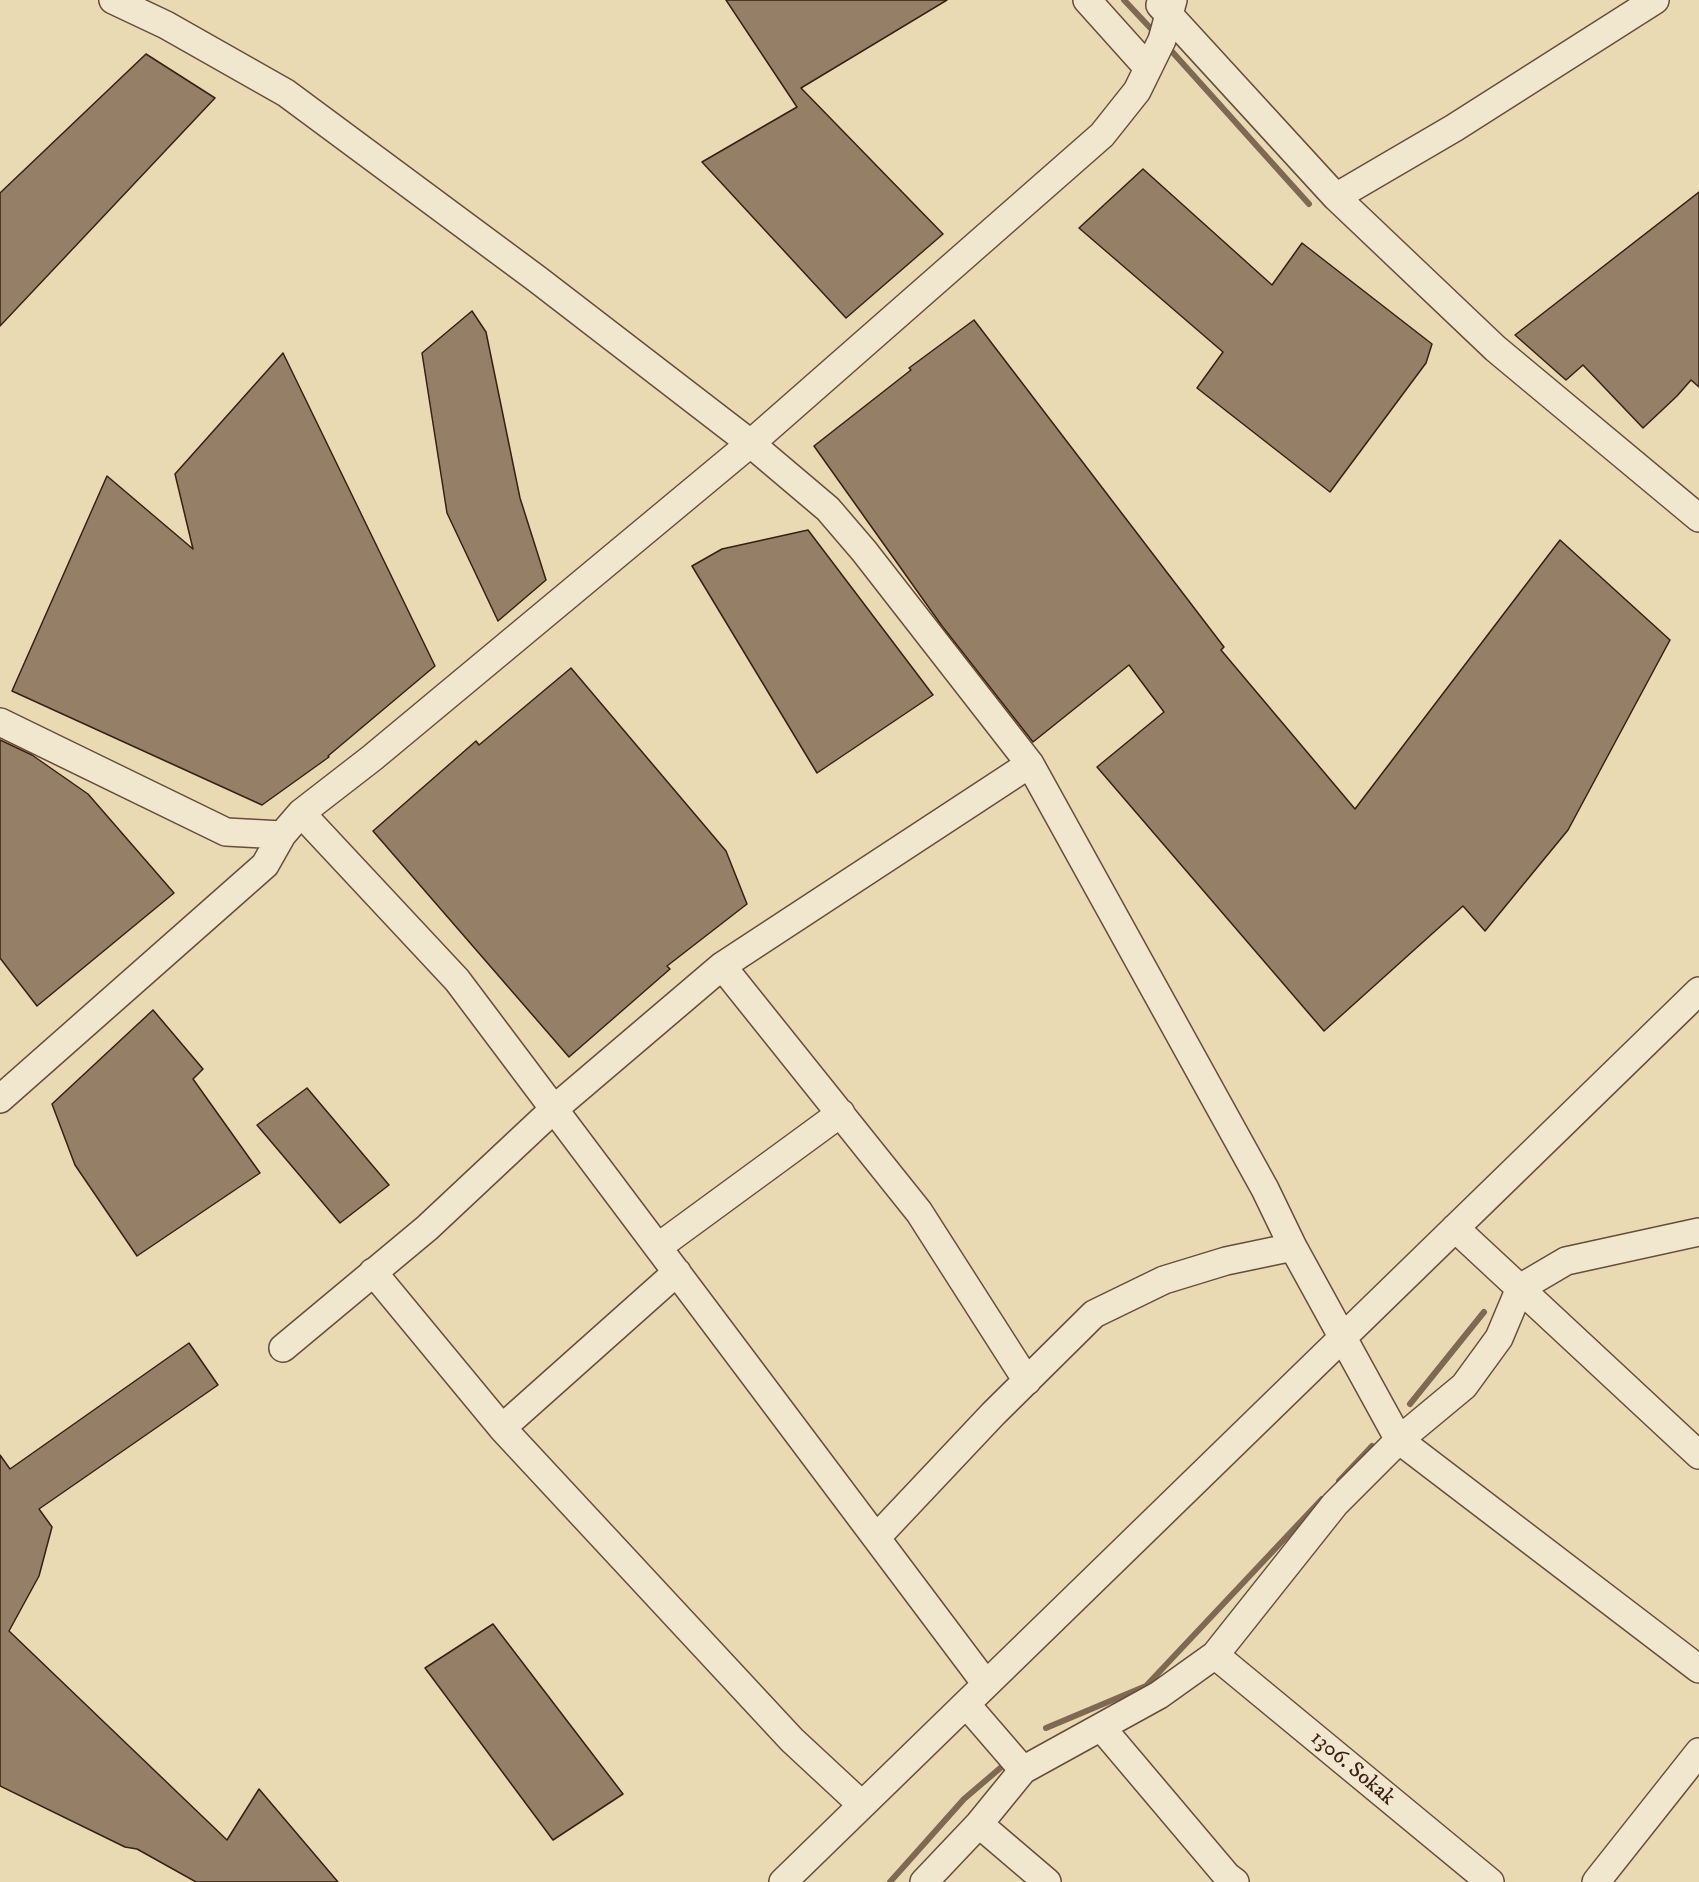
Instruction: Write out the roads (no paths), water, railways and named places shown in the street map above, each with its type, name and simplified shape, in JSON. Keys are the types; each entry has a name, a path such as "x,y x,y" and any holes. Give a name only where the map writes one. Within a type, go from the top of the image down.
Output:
{"street":[{"path":"113,0 166,25 286,93 537,279 750,443 828,509 864,551 1030,764 1266,1189 1293,1247 1399,1440 1699,1669"},
{"path":"1087,0 1148,68"},
{"path":"1336,197 1454,128 1655,0"},
{"path":"0,1099 265,865 282,835 301,813 372,758 750,443 1102,135 1137,91 1162,40 1165,5"},
{"path":"1165,5 1336,197 1496,349 1699,518"},
{"path":"0,723 226,832 282,835"},
{"path":"283,1348 427,1228 555,1109 722,966 1030,764"},
{"path":"301,813 457,980 986,1684"},
{"path":"722,966 919,1212 1027,1381"},
{"path":"783,1882 1699,991"},
{"path":"658,1247 841,1113"},
{"path":"1455,1228 1699,1455"},
{"path":"924,1882 979,1824 1023,1770 1159,1695 1215,1655 1335,1504 1399,1440 1464,1386 1499,1338 1520,1288 1566,1261 1699,1232"},
{"path":"877,1538 1094,1314 1164,1280 1226,1262 1293,1247"},
{"path":"373,1272 502,1428 792,1740 862,1805"},
{"path":"502,1428 677,1272"},
{"name":"1306. Sokak","path":"1215,1655 1490,1882"},
{"path":"966,1704 1023,1770"},
{"path":"1101,1727 1227,1876 1235,1882"},
{"path":"1596,1882 1699,1752"},
{"path":"979,1824 1047,1882"}],"waterway":[{"path":"1124,0 1156,34"},
{"path":"1167,46 1309,204"},
{"path":"1410,1404 1484,1312"},
{"path":"1339,1481 1372,1446"},
{"path":"1046,1728 1146,1686 1322,1499"},
{"path":"890,1882 964,1799 1005,1764"}]}
